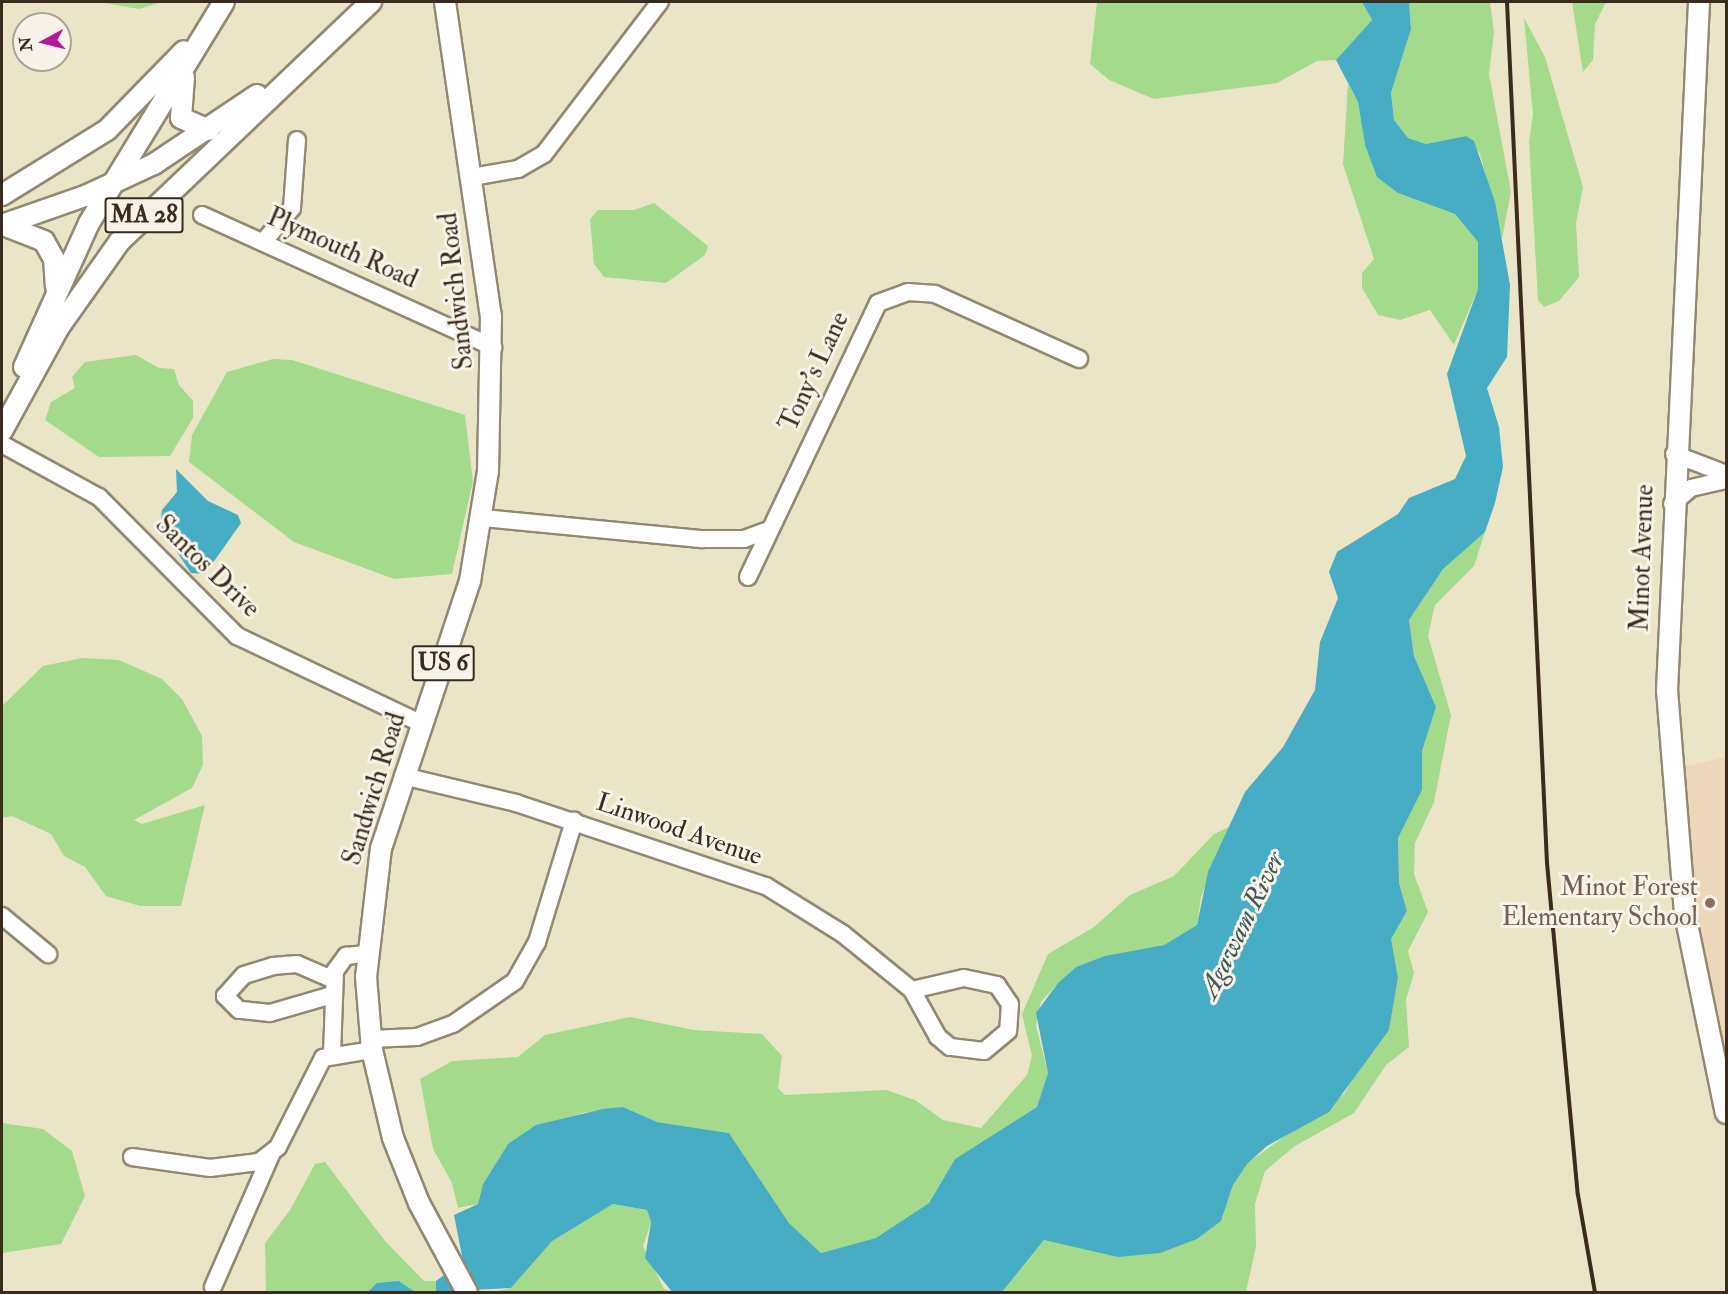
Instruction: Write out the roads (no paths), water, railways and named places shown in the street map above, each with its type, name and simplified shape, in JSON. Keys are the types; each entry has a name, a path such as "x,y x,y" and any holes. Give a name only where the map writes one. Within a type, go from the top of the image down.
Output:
{"main road":[{"name":"MA 28","path":"2,431 59,327 120,241 371,2"},
{"name":"Sandwich Road","path":"445,2 454,40 493,346 483,518 470,581 403,776 377,866 366,954 371,1044 405,1171 467,1293"},
{"name":"Sandwich Road","path":"453,2 454,40"},
{"name":"Minot Avenue","path":"1699,2 1674,454 1666,652 1672,805 1693,961 1726,1113"},
{"name":"MA 28","path":"2,424 56,292 110,185 186,66 222,4"},
{"path":"2,195 107,130 154,85 222,4"},
{"path":"2,225 110,185 209,130 333,37"},
{"path":"186,66 179,112 186,122 209,130"},
{"path":"2,225 44,241 55,265 56,292"}],"street":[{"path":"472,177 518,169 544,154 660,2"},
{"path":"264,241 292,208 297,140"},
{"name":"Plymouth Road","path":"202,214 493,346"},
{"name":"Tony's Lane","path":"748,577 865,322 884,300 908,292 935,294 1079,359"},
{"name":"Santos Drive","path":"2,444 99,497 237,636 422,724"},
{"path":"1674,454 1726,474"},
{"path":"1672,504 1691,488 1726,480"},
{"path":"483,518 717,539 751,538 769,530"},
{"name":"Linwood Avenue","path":"403,776 471,790 574,821 778,892 912,990 938,1037 950,1047 984,1051 1008,1031 1007,996 991,982 964,978 912,990"},
{"path":"213,1287 271,1155 319,1063 332,1054 371,1044 417,1037 442,1028 474,1013 515,981 537,942 574,821"},
{"path":"2,916 48,954"},
{"path":"332,1054 333,988 341,960 366,954"},
{"path":"297,964 333,988 270,1013 239,1010 225,996 244,975 273,966 297,964"},
{"path":"132,1157 223,1168 252,1165 271,1155"}],"water":[{"name":"Agawam River","path":"1362,2 1409,2 1411,29 1391,93 1394,120 1408,138 1426,144 1466,136 1474,141 1495,202 1510,285 1507,357 1487,388 1499,427 1503,467 1495,503 1485,532 1443,569 1409,620 1414,656 1436,707 1422,751 1422,790 1398,838 1399,883 1407,911 1391,939 1398,978 1389,1030 1329,1112 1267,1146 1247,1164 1233,1185 1221,1221 1197,1239 1160,1253 1118,1257 1044,1240 1002,1292 672,1292 645,1258 651,1222 647,1210 613,1204 552,1241 511,1288 436,1292 436,1281 463,1261 454,1215 478,1204 483,1184 508,1144 536,1125 603,1109 623,1107 657,1122 729,1133 789,1223 821,1253 876,1238 929,1203 955,1159 1037,1107 1048,1073 1036,1013 1058,983 1076,967 1105,956 1164,945 1197,925 1208,872 1245,792 1283,747 1315,690 1320,642 1338,598 1329,572 1337,552 1398,514 1409,498 1455,479 1466,456 1447,374 1478,289 1478,242 1455,214 1398,193 1377,177 1365,145 1358,102 1336,60 1372,20"},
{"path":"176,469 208,501 238,515 241,523 205,574 191,573 160,527 162,510 177,492"},
{"path":"399,1281 415,1292 368,1292 377,1283"}],"railway":[{"path":"1507,2 1547,863 1578,1195 1595,1292"}],"place":[{"name":"Minot Forest Elementary School","path":"1710,903"}]}
